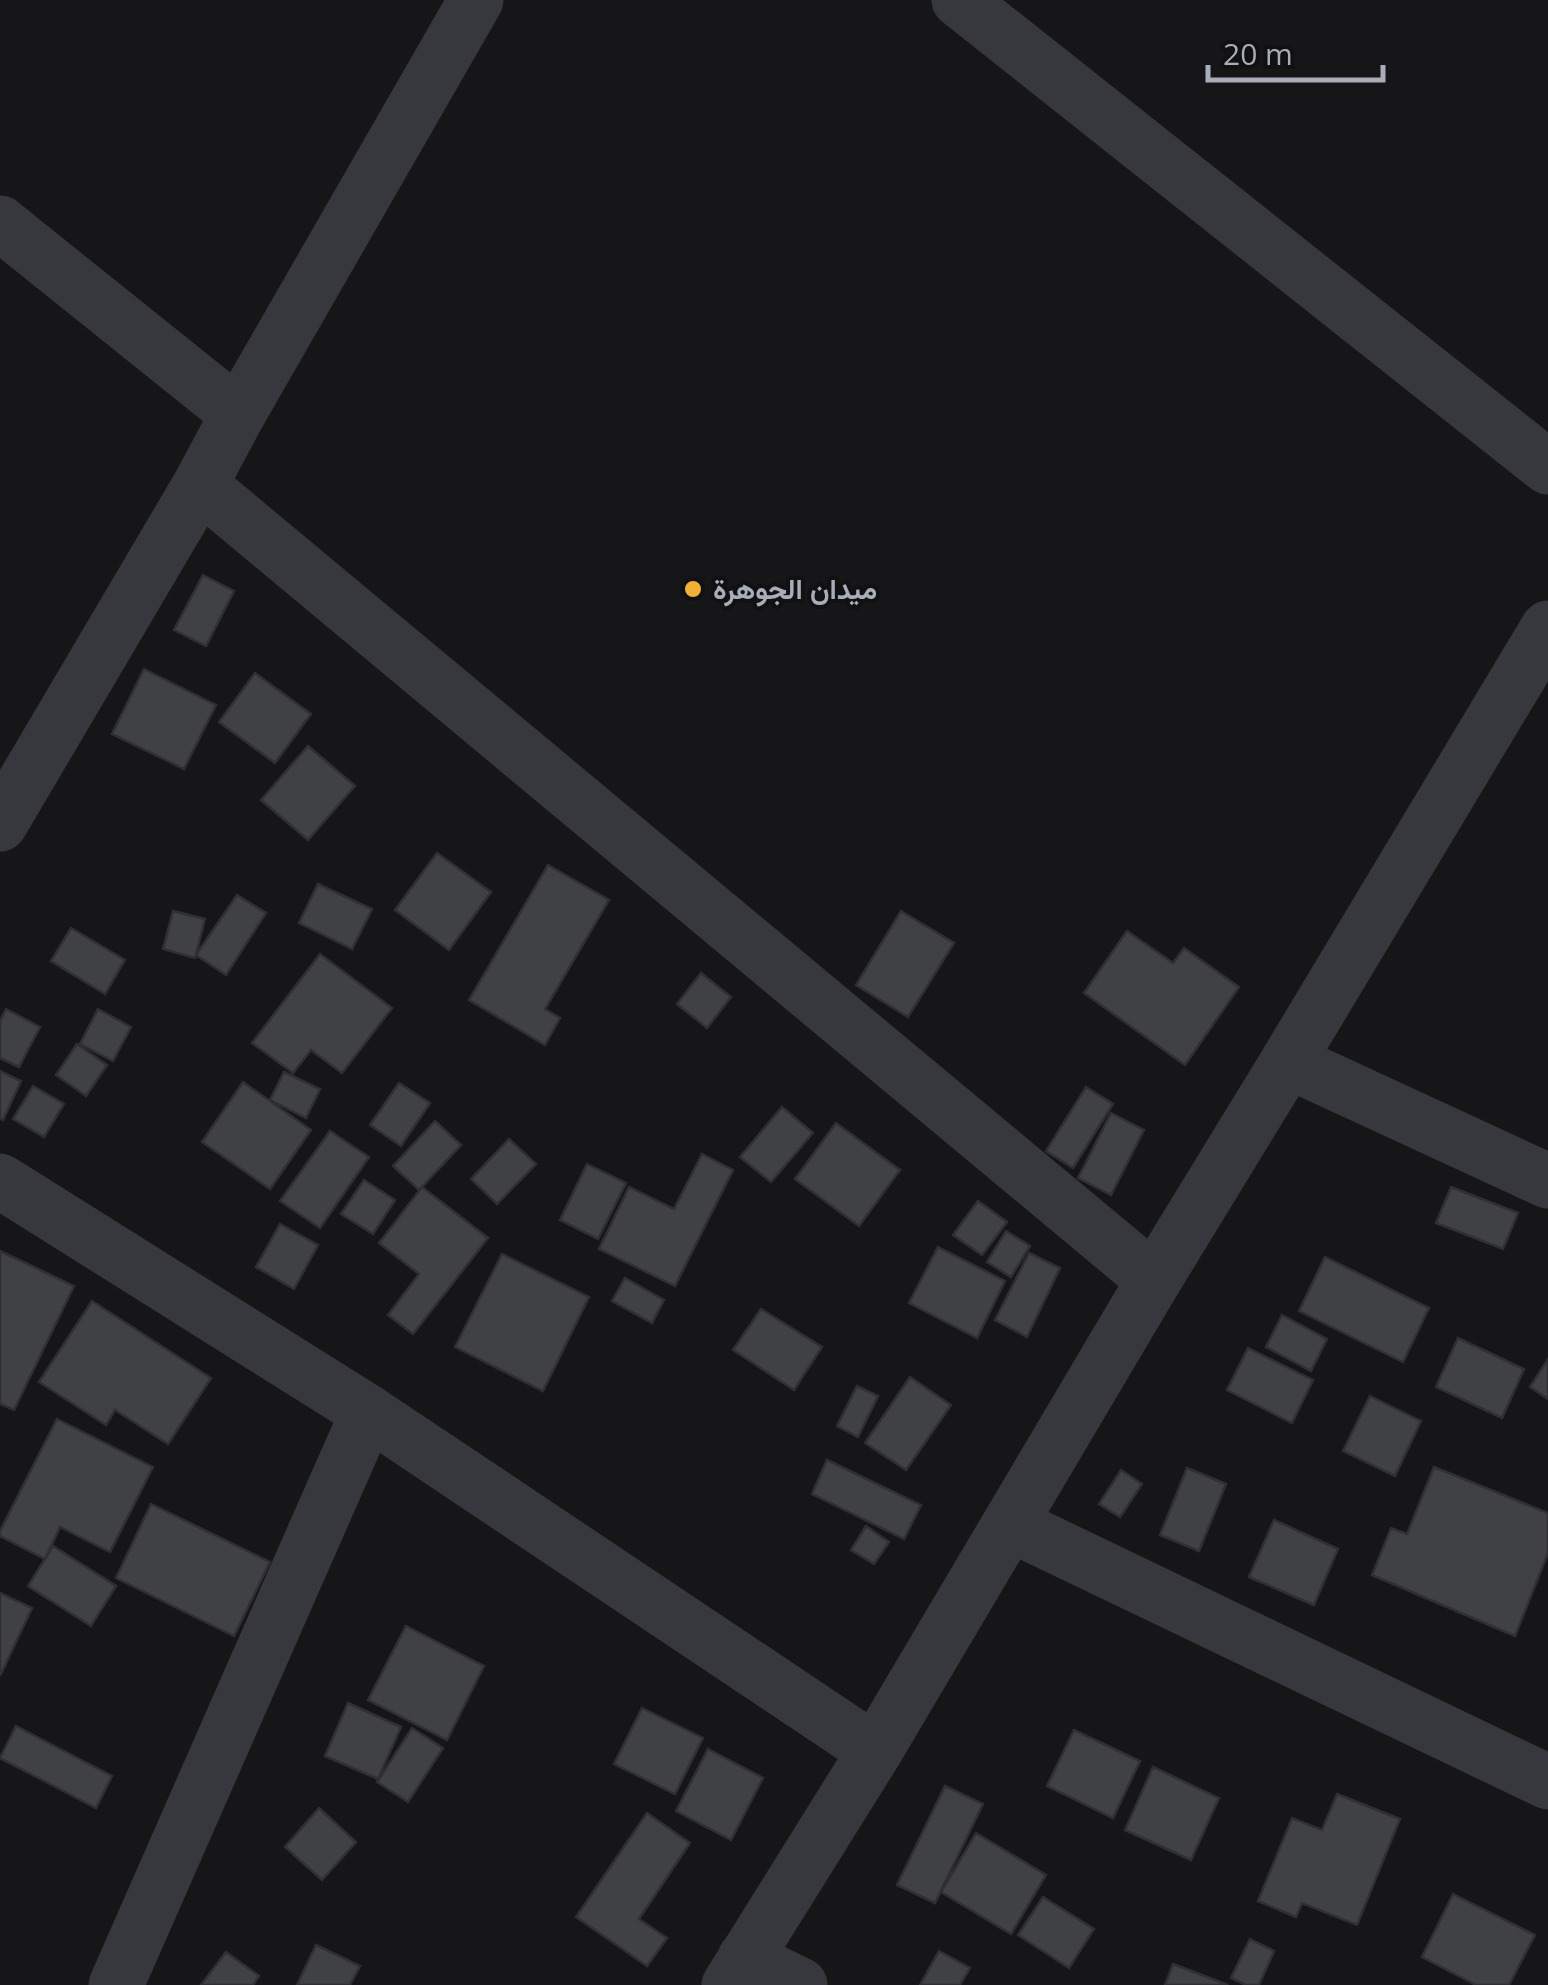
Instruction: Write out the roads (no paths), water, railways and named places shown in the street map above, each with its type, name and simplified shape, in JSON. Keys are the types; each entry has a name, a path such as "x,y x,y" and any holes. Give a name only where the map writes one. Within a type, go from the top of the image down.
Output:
{"street":[{"path":"0,824 200,485 476,0"},
{"path":"959,0 1548,467"},
{"path":"0,223 238,414"},
{"path":"200,485 1154,1280"},
{"path":"800,1985 737,1972 875,1751 1154,1280 1543,649"},
{"path":"1288,1061 1548,1181"},
{"path":"0,1181 368,1412 875,1751"},
{"path":"116,1985 368,1412"},
{"path":"1010,1524 1548,1782"}],"place":[{"name":"ميدان الجوهرة","path":"693,589"}]}
